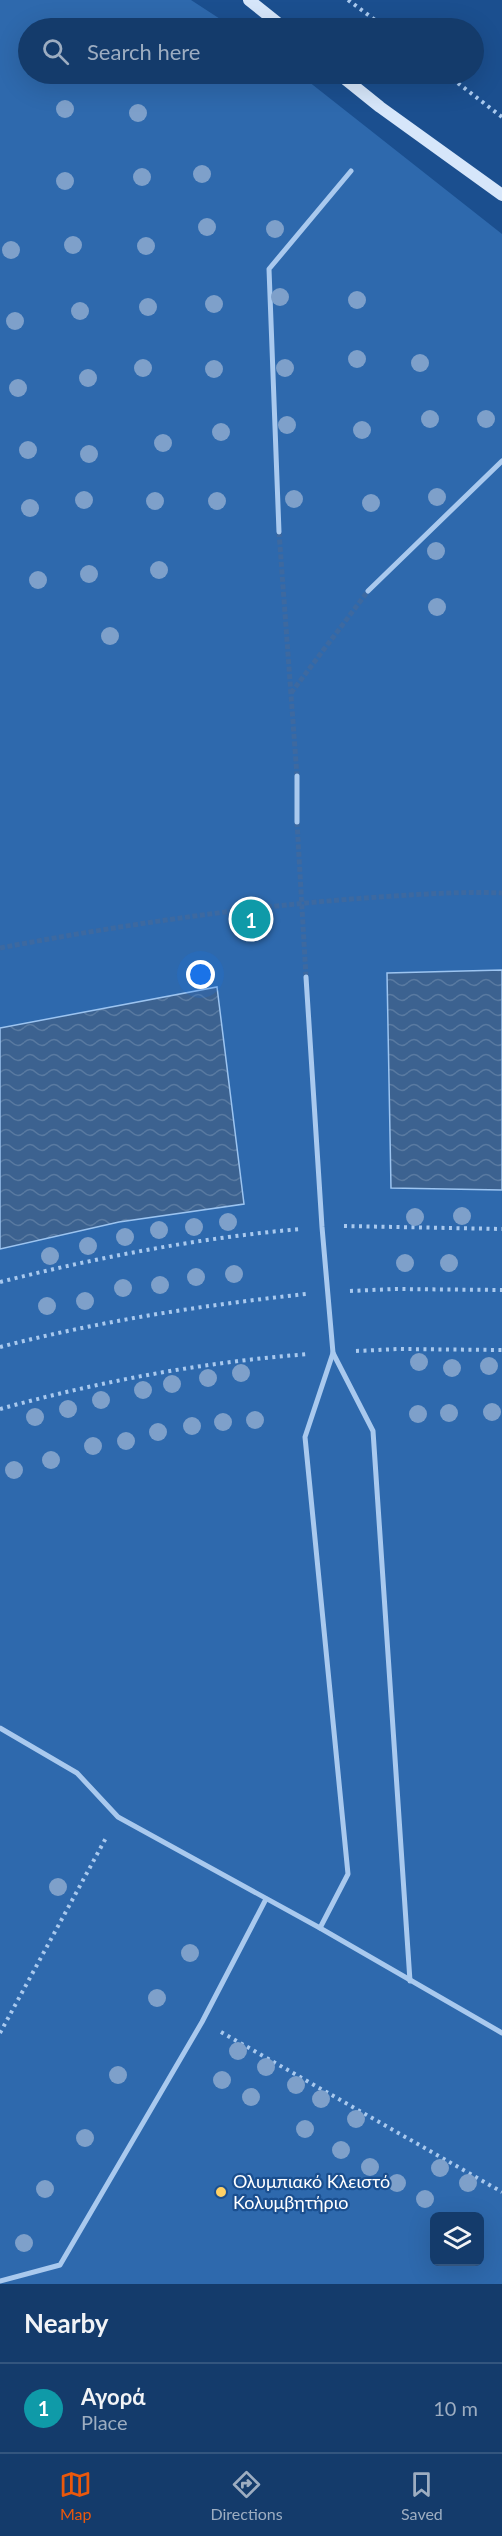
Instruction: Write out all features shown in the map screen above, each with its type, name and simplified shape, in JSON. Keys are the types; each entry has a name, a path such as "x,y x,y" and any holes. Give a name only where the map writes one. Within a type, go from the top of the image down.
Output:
{"main road":[{"path":"249,0 272,18"},
{"path":"351,84 502,195"}],"street":[{"path":"279,532 269,270 351,171"},
{"path":"368,591 502,462"},
{"path":"297,776 297,822"},
{"path":"306,977 322,1227 333,1353 373,1431 410,1981"},
{"path":"320,1928 348,1874 305,1437 333,1353"},
{"path":"0,1728 77,1773 118,1817 320,1928 502,2033"},
{"path":"0,2281 60,2265 202,2022 266,1899"}],"path":[{"path":"348,0 372,18"},
{"path":"459,84 502,117"},
{"path":"0,1282 157,1248 248,1233 322,1227 392,1225 502,1229"},
{"path":"0,1347 41,1336 257,1300 328,1292 395,1288 502,1290"},
{"path":"0,1409 93,1386 185,1368 262,1358 399,1348 502,1350"},
{"path":"0,2033 118,1817"},
{"path":"202,2022 325,2089 502,2192"}],"shaded area":[{"path":"0,0 191,0 219,18 18,18 18,84 312,84 502,234 502,2284 0,2284"}],"water":[{"path":"502,970 502,1190 391,1188 387,973"},
{"path":"217,987 244,1204 119,1222 0,1249 0,1028"}],"tunnel":[{"path":"279,532 297,776"},
{"path":"291,693 368,591"},
{"path":"297,822 306,977"},
{"path":"0,948 136,924 274,906 417,895 502,893"}],"place":[{"name":"Αγορά","path":"251,919"},
{"name":"Ολυμπιακό Κλειστό Κολυμβητήριο","path":"221,2192"}]}
